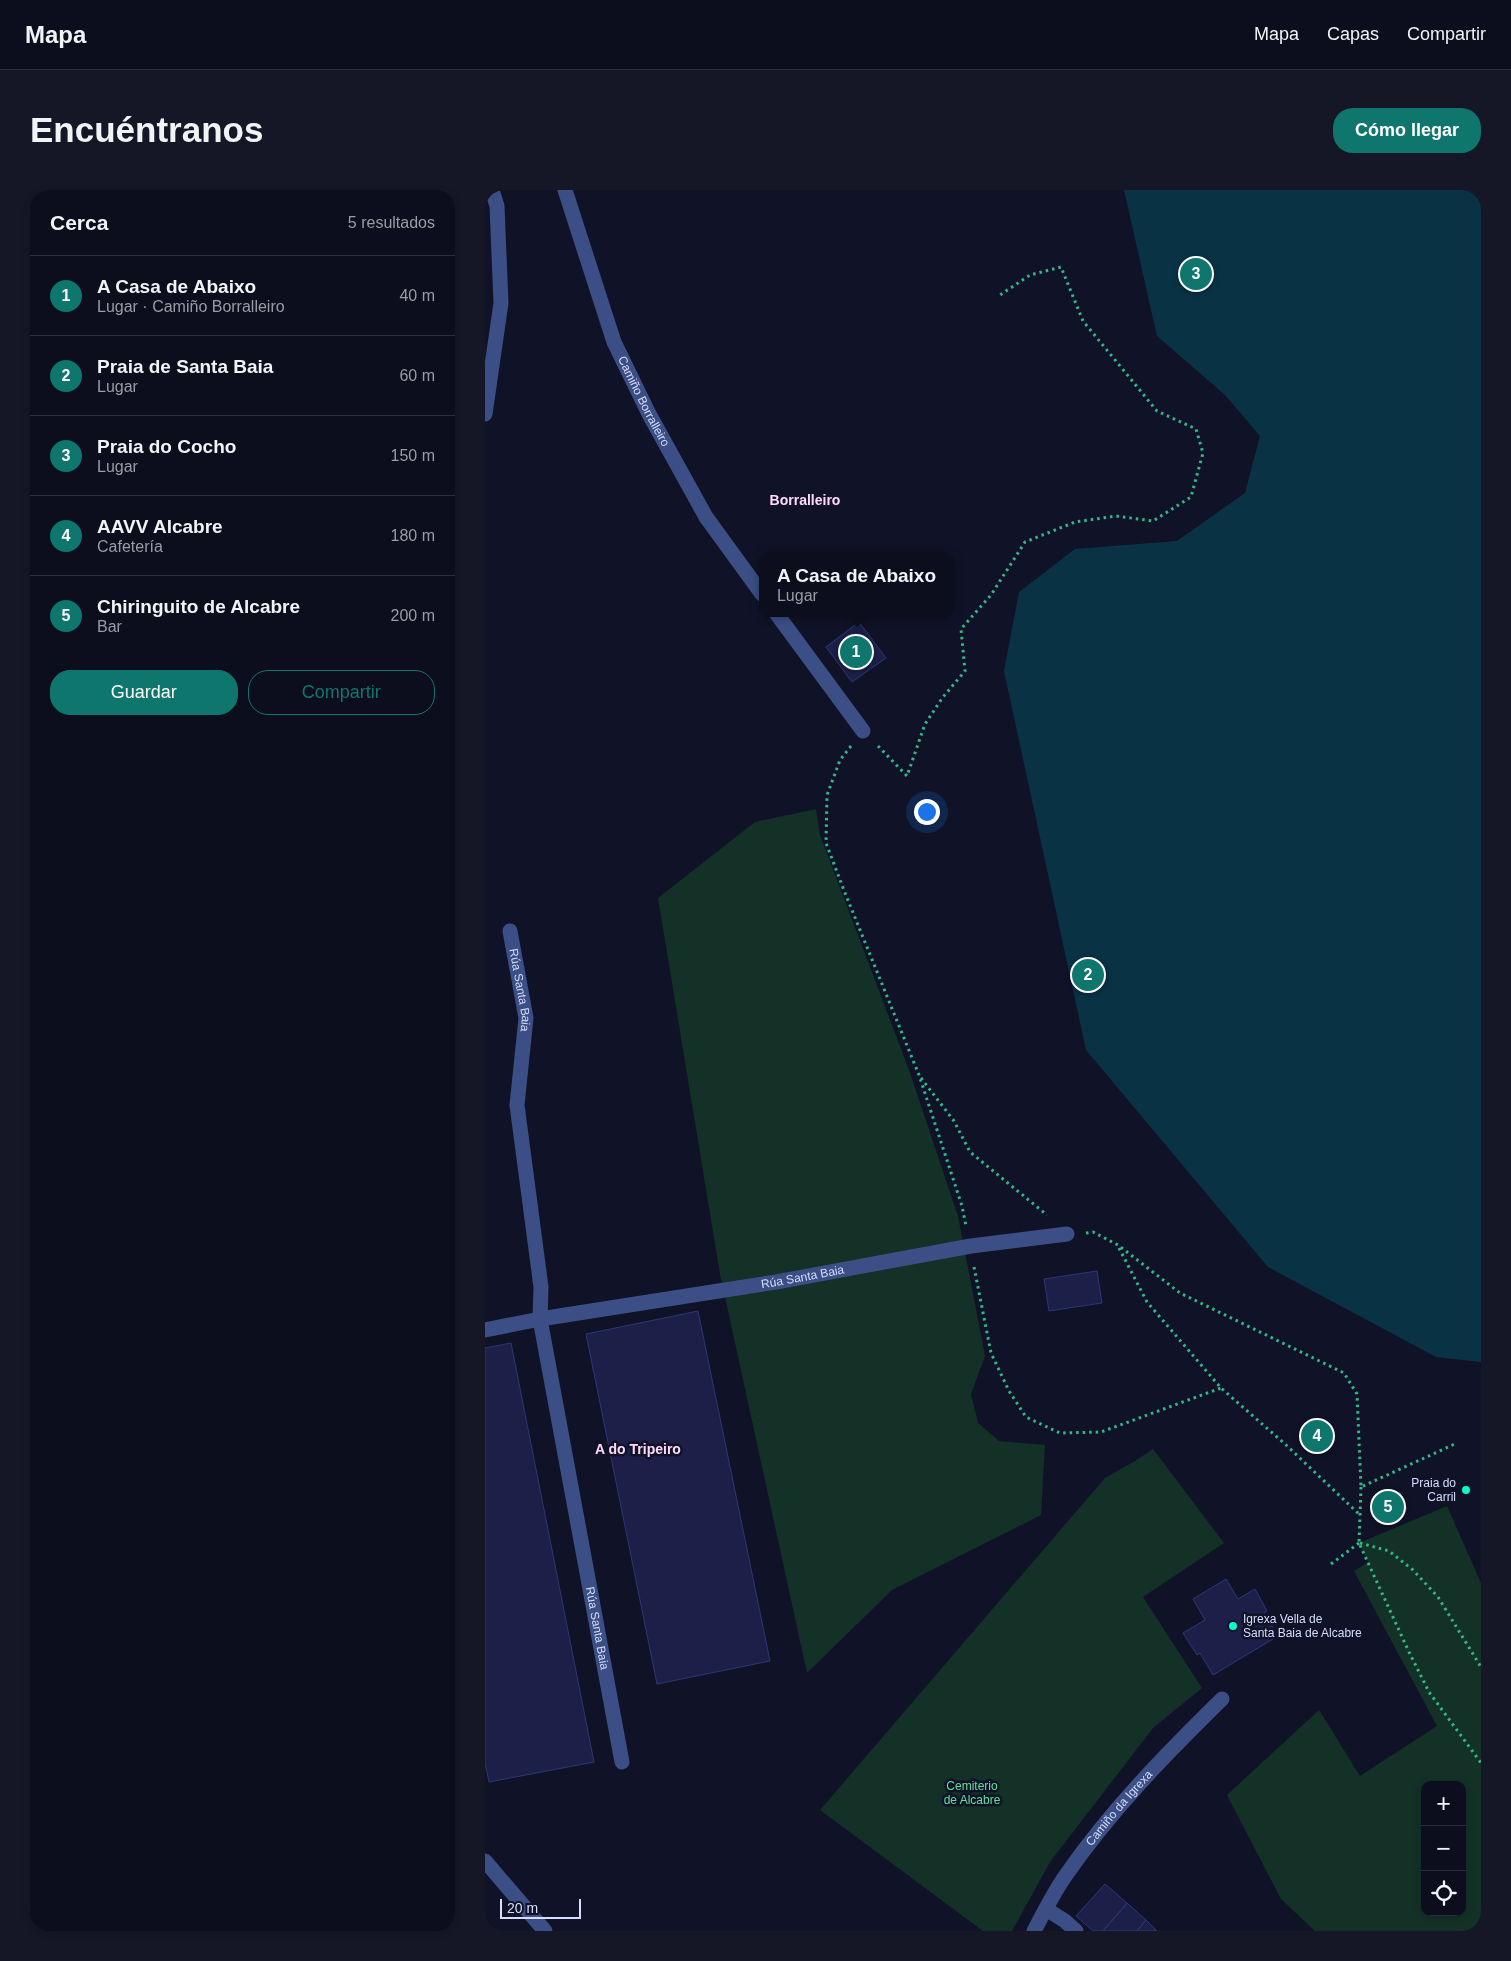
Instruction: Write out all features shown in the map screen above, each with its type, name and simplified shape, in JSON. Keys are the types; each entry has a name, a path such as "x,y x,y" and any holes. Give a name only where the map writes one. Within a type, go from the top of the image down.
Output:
{"street":[{"path":"485,414 501,303 497,206 492,190"},
{"name":"Camiño Borralleiro","path":"565,190 591,276 614,342 649,414 706,517 759,590"},
{"path":"780,617 863,731"},
{"name":"Rúa Santa Baia","path":"510,931 526,1018 517,1105 541,1287 540,1319 622,1762"},
{"name":"Rúa Santa Baia","path":"485,1330 540,1319 776,1282 971,1246 1067,1234"},
{"name":"Camiño da Igrexa","path":"1034,1931 1066,1876 1153,1767 1222,1699"},
{"path":"485,1862 545,1931"},
{"path":"1046,1909 1065,1921 1076,1931"}],"path":[{"path":"997,297 1030,275 1061,268 1083,321 1157,410 1197,429 1203,453 1191,497 1153,521 1116,516 1075,522 1025,542 991,595 961,629 965,671 943,697 925,724 907,776 863,731 840,760 827,796 826,843 919,1075 962,1206 971,1246 980,1305 991,1353 1009,1391 1026,1417 1060,1433 1101,1432 1221,1388"},
{"path":"919,1075 953,1121 970,1152 1036,1204 1067,1234 1093,1232 1118,1246 1180,1293 1344,1373 1357,1394 1361,1487 1359,1542 1429,1692 1481,1764"},
{"path":"1118,1246 1147,1302 1221,1388 1285,1444 1360,1515"},
{"path":"1361,1487 1457,1443"},
{"path":"1331,1564 1359,1542"},
{"path":"1359,1542 1389,1551 1413,1570 1438,1597 1481,1667"}],"green space":[{"path":"816,809 820,835 909,1070 958,1216 985,1356 971,1394 978,1423 999,1441 1045,1445 1041,1515 892,1590 807,1673 720,1274 658,898 755,822"},
{"name":"Cemiterio de Alcabre","path":"1153,1449 1224,1543 1143,1597 1202,1688 1153,1728 1050,1862 1012,1931 983,1931 820,1810 1105,1478"},
{"path":"1447,1506 1481,1583 1481,1931 1315,1931 1281,1899 1227,1795 1319,1710 1360,1776 1437,1726 1354,1571 1368,1562 1359,1543"}],"water":[{"path":"1124,190 1481,190 1481,1362 1436,1357 1268,1267 1086,1050 1004,671 1019,592 1075,549 1177,541 1245,493 1260,436 1225,395 1157,336"}],"building":[{"path":"859,622 886,658 852,682 826,647"},
{"path":"1097,1271 1102,1303 1049,1311 1044,1279"},
{"path":"698,1311 770,1661 657,1684 586,1334"},
{"path":"511,1343 594,1762 489,1782 485,1763 485,1348"},
{"path":"1400,1492 1407,1509 1377,1522 1370,1505"},
{"name":"Igrexa Vella de Santa Baia de Alcabre","path":"1226,1579 1238,1599 1255,1589 1267,1611 1264,1613 1278,1636 1213,1675 1200,1653 1197,1655 1183,1633 1205,1620 1193,1599"},
{"path":"1105,1884 1127,1903 1103,1931 1093,1931 1076,1916"},
{"path":"1127,1903 1146,1920 1137,1931 1103,1931"},
{"path":"1146,1920 1157,1931 1137,1931"}],"place":[{"name":"Praia do Cocho","path":"1196,274"},
{"name":"A Casa de Abaixo","path":"856,652"},
{"name":"Praia de Santa Baia","path":"1088,975"},
{"name":"AAVV Alcabre","path":"1317,1436"},
{"name":"Praia do Carril","path":"1466,1490"},
{"name":"Chiringuito de Alcabre","path":"1388,1507"},
{"name":"Igrexa Vella de Santa Baia de Alcabre","path":"1233,1626"}],"district":[{"name":"Borralleiro","path":"805,500"},
{"name":"A do Tripeiro","path":"638,1449"}]}
